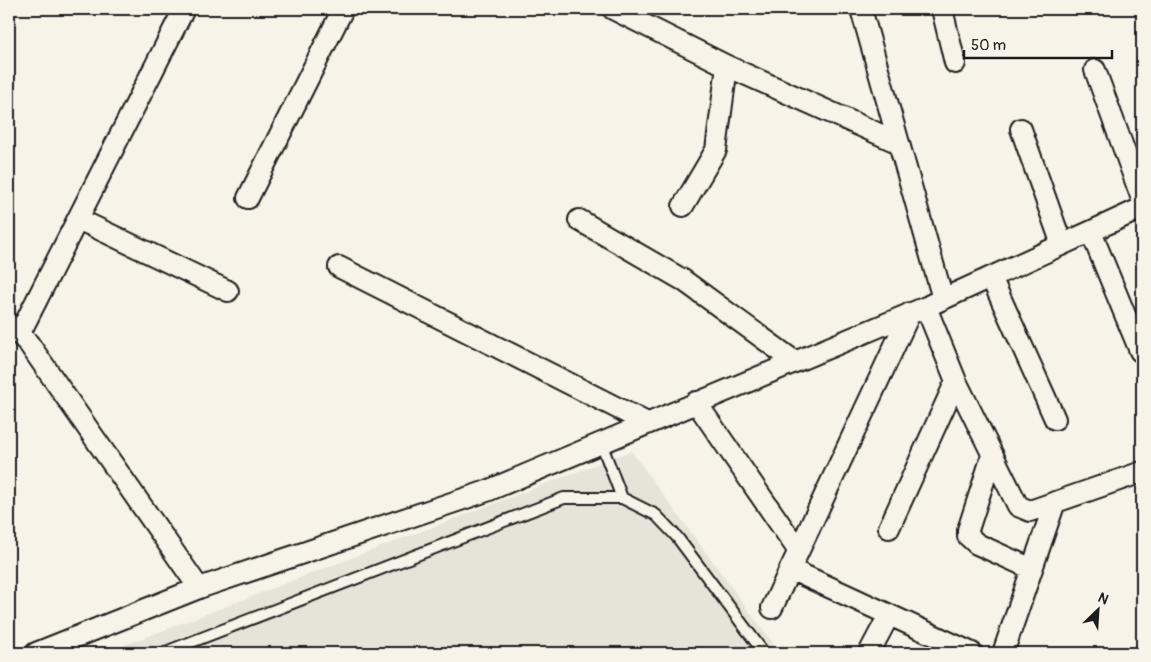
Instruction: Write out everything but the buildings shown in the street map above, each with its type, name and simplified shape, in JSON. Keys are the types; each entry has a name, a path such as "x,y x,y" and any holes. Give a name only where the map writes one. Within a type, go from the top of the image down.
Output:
{"street":[{"path":"184,9 78,219 15,329 199,588"},
{"path":"248,198 343,9"},
{"path":"613,9 727,66 898,143"},
{"path":"861,9 898,143 926,306 956,382 1018,506 1030,511 1142,472"},
{"path":"942,9 955,63"},
{"path":"683,206 716,150 727,66"},
{"path":"1096,70 1142,199"},
{"path":"1021,129 1062,245"},
{"path":"36,653 199,588 488,490 926,306 1142,208"},
{"path":"78,219 228,291"},
{"path":"579,220 683,280 794,361"},
{"path":"1091,232 1140,351"},
{"path":"339,267 647,423"},
{"path":"991,277 1055,419"},
{"path":"772,608 798,550 926,306"},
{"path":"889,528 956,382"},
{"path":"696,402 798,550"},
{"path":"992,456 968,530 968,536 977,544 1032,569"},
{"path":"1003,653 1055,502"},
{"path":"790,569 972,653"},
{"path":"869,653 889,615"}],"lane":[{"path":"601,443 622,498"},
{"path":"164,653 564,498 622,498 656,515 678,537 764,653"}],"shaded area":[{"path":"631,451 780,653 104,653"}]}
